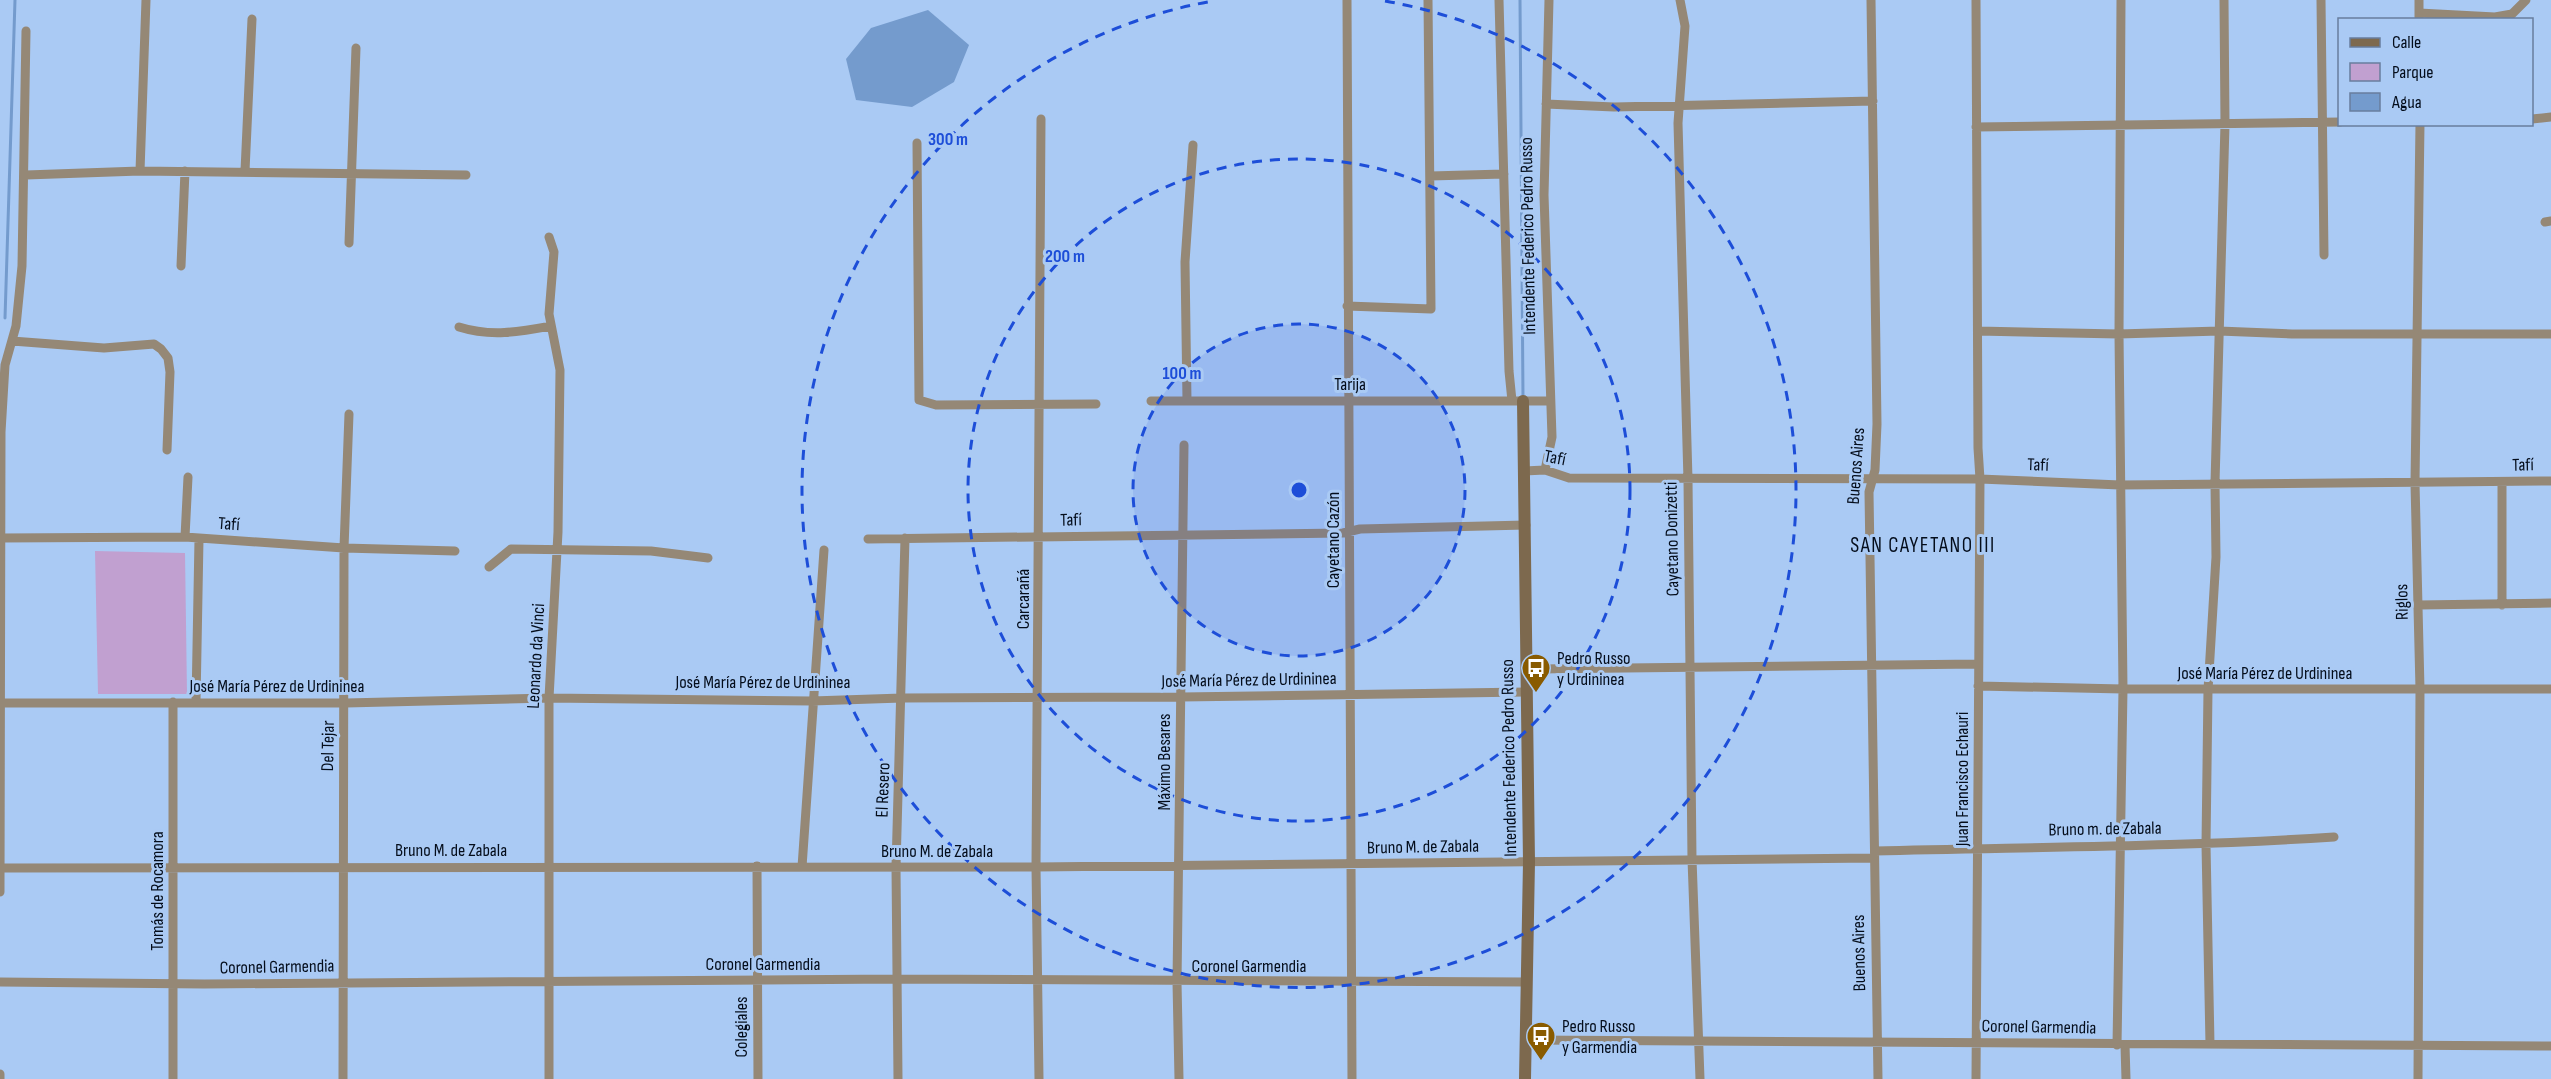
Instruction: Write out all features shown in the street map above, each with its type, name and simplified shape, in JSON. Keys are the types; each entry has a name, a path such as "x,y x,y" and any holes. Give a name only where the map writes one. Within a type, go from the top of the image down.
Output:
{"street":[{"path":"140,171 146,0"},
{"name":"Cayetano Cazón","path":"1347,0 1352,1079"},
{"path":"1347,306 1431,309 1428,0"},
{"path":"1499,0 1504,174 1517,401"},
{"name":"Intendente Federico Pedro Russo","path":"1545,470 1552,437 1549,401 1544,195 1549,0"},
{"name":"Cayetano Donizetti","path":"1680,0 1685,26 1679,105 1688,480 1692,859 1700,1079"},
{"name":"Buenos Aires","path":"1870,0 1876,424 1873,478 1869,492 1878,1079"},
{"name":"Juan Francisco Echauri","path":"1976,0 1980,479 1976,1079"},
{"path":"2121,0 2119,334 2123,689 2119,845 2121,1045 2126,1079"},
{"path":"2210,1044 2206,845 2208,690 2216,557 2215,483 2225,124 2224,0"},
{"path":"2321,0 2324,255"},
{"path":"2419,0 2419,16 2495,17 2512,14 2526,0"},
{"path":"245,171 252,19"},
{"path":"0,892 1,432 4,365 12,342 22,266 26,175 26,31"},
{"path":"349,243 356,48"},
{"path":"1546,104 1614,107 1873,101"},
{"path":"2533,119 2551,117"},
{"name":"Carcarañá","path":"1039,1079 1036,867 1039,698 1041,119"},
{"path":"1976,127 2338,123"},
{"name":"Riglos","path":"2418,1079 2420,689 2415,483 2420,126"},
{"path":"917,143 919,400 936,405 1096,404"},
{"path":"1187,401 1185,261 1193,145"},
{"path":"26,175 140,171 466,175"},
{"path":"181,266 184,171"},
{"path":"1430,176 1504,174"},
{"name":"Leonardo da Vinci","path":"549,237 554,252 551,326 560,370 557,550 549,698 551,867 549,1079"},
{"path":"459,327 494,334 551,326"},
{"path":"1978,331 2119,334 2219,331 2292,334 2551,334"},
{"path":"12,342 104,348 145,344 161,349 168,358 170,372 167,450"},
{"name":"Tarija","path":"1151,401 1549,401"},
{"name":"Intendente Federico Pedro Russo","path":"1517,401 1524,471 1526,525 1529,862 1525,1079"},
{"name":"Del Tejar","path":"343,1079 344,548 349,414"},
{"name":"Máximo Besares","path":"1179,1079 1177,982 1184,445"},
{"name":"Tafí","path":"1524,471 1545,470 1569,478 1980,479 2120,485 2551,481"},
{"path":"184,537 188,477"},
{"path":"2502,482 2502,605"},
{"name":"Tafí","path":"868,539 1184,535 1526,525"},
{"name":"Tafí","path":"1,538 184,537 344,548 455,551"},
{"path":"196,702 199,538"},
{"name":"El Resero","path":"898,1079 896,867 905,538"},
{"path":"489,567 511,549 651,551 708,558"},
{"path":"802,867 824,550"},
{"path":"2418,605 2551,603"},
{"path":"1526,671 1690,666 1978,664"},
{"name":"José María Pérez de Urdininea","path":"1978,686 2208,690 2551,688"},
{"name":"José María Pérez de Urdininea","path":"0,703 345,703 549,698 812,701 902,698 1526,692"},
{"name":"Tomás de Rocamora","path":"173,702 173,1079"},
{"name":"Bruno m. de Zabala","path":"1875,854 2119,845 2206,845 2334,837"},
{"name":"Bruno M. de Zabala","path":"0,868 1351,865 1875,854"},
{"name":"Colegiales","path":"757,866 758,1079"},
{"name":"Coronel Garmendia","path":"0,982 173,984 897,980 1525,982"},
{"name":"Coronel Garmendia","path":"1526,1040 1876,1041 2121,1045 2417,1043 2551,1046"},
{"path":"0,1074 0,1079"}],"green space":[{"path":"95,551 185,553 187,694 98,694"}],"water":[{"path":"928,10 969,45 954,82 912,107 856,100 846,59 871,28"}],"waterway":[{"path":"5,318 15,0"},
{"path":"1520,0 1523,399"}],"place":[{"name":"Pedro Russo y Urdininea","path":"1536,694"},
{"name":"Pedro Russo y Garmendia","path":"1541,1062"}],"district":[{"name":"SAN CAYETANO III","path":"1923,545"}]}
